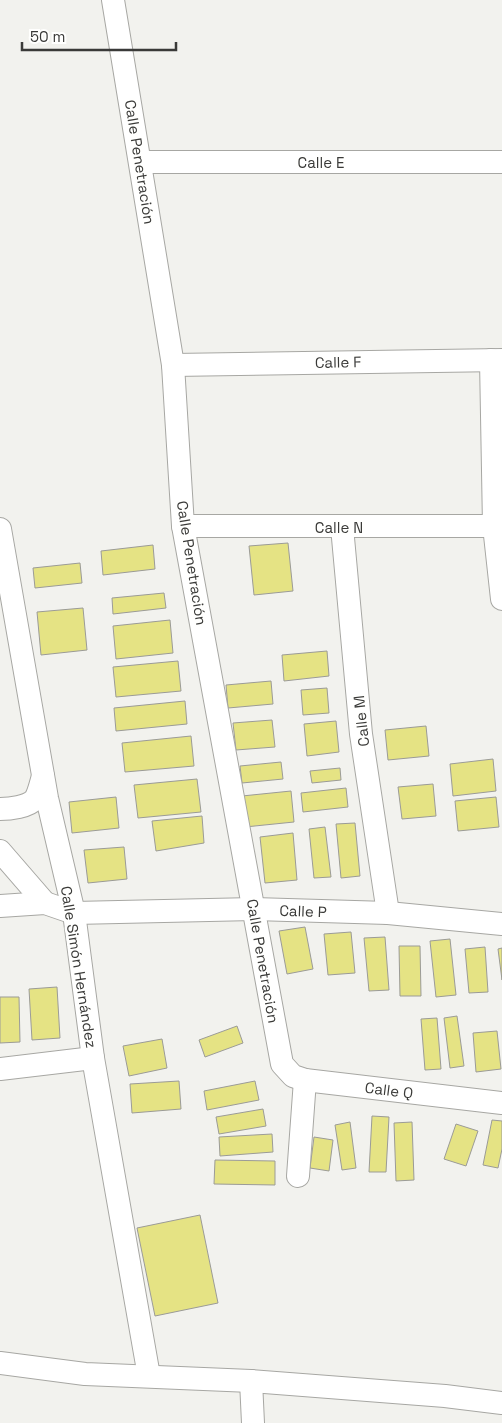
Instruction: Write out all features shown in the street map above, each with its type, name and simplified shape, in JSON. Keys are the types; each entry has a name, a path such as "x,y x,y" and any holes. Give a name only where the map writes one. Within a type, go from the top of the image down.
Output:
{"street":[{"name":"Calle Penetración","path":"113,0 173,365 183,526 282,1064"},
{"name":"Calle E","path":"140,162 502,162"},
{"name":"Calle F","path":"173,365 497,360"},
{"path":"497,360 494,526 502,599"},
{"name":"Calle N","path":"183,526 494,526"},
{"name":"Calle M","path":"342,527 361,734 388,913"},
{"name":"Calle Simón Hernández","path":"0,529 43,776 74,913 93,1058 149,1376"},
{"path":"0,809 22,805 35,798 43,776"},
{"path":"0,851 45,903"},
{"path":"0,906 45,903 74,913"},
{"name":"Calle P","path":"74,913 254,909 388,913 502,924"},
{"path":"0,1069 93,1058"},
{"name":"Calle Q","path":"282,1064 293,1076 305,1080 502,1103"},
{"path":"298,1176 305,1080"},
{"path":"0,1363 85,1374 251,1381 445,1396 502,1403"},
{"path":"251,1381 253,1423"}],"building":[{"path":"288,543 293,591 254,595 249,546"},
{"path":"153,545 155,569 103,575 101,551"},
{"path":"80,563 82,583 35,588 33,568"},
{"path":"164,593 166,608 113,614 112,598"},
{"path":"83,608 87,650 41,655 37,612"},
{"path":"170,620 173,653 116,659 113,626"},
{"path":"327,651 329,676 284,681 282,655"},
{"path":"178,661 181,691 116,697 113,667"},
{"path":"271,681 273,704 228,708 226,685"},
{"path":"327,688 329,713 303,715 301,690"},
{"path":"185,701 187,724 116,731 114,708"},
{"path":"272,720 275,747 236,750 233,723"},
{"path":"336,721 339,752 307,756 304,724"},
{"path":"426,726 429,756 388,760 385,730"},
{"path":"191,736 194,766 125,772 122,743"},
{"path":"493,759 496,791 453,796 450,764"},
{"path":"281,762 283,779 242,783 240,766"},
{"path":"340,768 341,780 312,783 310,771"},
{"path":"197,779 201,812 138,818 134,785"},
{"path":"433,784 436,816 402,819 398,787"},
{"path":"346,788 348,807 303,812 301,793"},
{"path":"291,791 294,822 245,827 242,796"},
{"path":"116,797 119,828 72,833 69,802"},
{"path":"496,797 499,827 458,831 455,801"},
{"path":"202,816 204,843 156,851 152,821"},
{"path":"355,823 360,876 341,878 336,824"},
{"path":"325,827 331,877 314,878 309,829"},
{"path":"293,833 297,880 265,883 260,837"},
{"path":"124,847 127,879 88,883 84,850"},
{"path":"305,927 313,969 287,974 279,931"},
{"path":"351,932 355,973 328,975 324,934"},
{"path":"385,937 389,990 369,991 364,938"},
{"path":"450,939 456,995 436,997 430,941"},
{"path":"399,946 420,946 421,996 400,996"},
{"path":"485,947 488,992 469,993 465,949"},
{"path":"502,948 502,980 498,949"},
{"path":"57,987 60,1038 32,1040 29,989"},
{"path":"0,997 19,997 20,1042 0,1043"},
{"path":"457,1016 464,1066 450,1068 444,1018"},
{"path":"437,1018 441,1069 425,1070 421,1019"},
{"path":"237,1026 243,1043 205,1057 199,1040"},
{"path":"497,1031 501,1069 476,1072 473,1033"},
{"path":"162,1039 167,1068 129,1076 123,1046"},
{"path":"179,1081 181,1109 132,1113 130,1084"},
{"path":"255,1081 259,1100 207,1110 204,1091"},
{"path":"263,1109 266,1126 219,1134 216,1117"},
{"path":"372,1116 389,1117 386,1172 369,1172"},
{"path":"492,1120 502,1121 502,1149 498,1168 483,1165"},
{"path":"350,1122 356,1168 342,1170 335,1125"},
{"path":"412,1122 414,1180 396,1181 394,1123"},
{"path":"456,1124 478,1131 466,1166 444,1159"},
{"path":"272,1134 273,1152 220,1156 219,1137"},
{"path":"314,1137 333,1140 329,1171 310,1168"},
{"path":"215,1160 275,1161 275,1185 214,1184"},
{"path":"200,1215 218,1303 155,1316 137,1228"}]}
